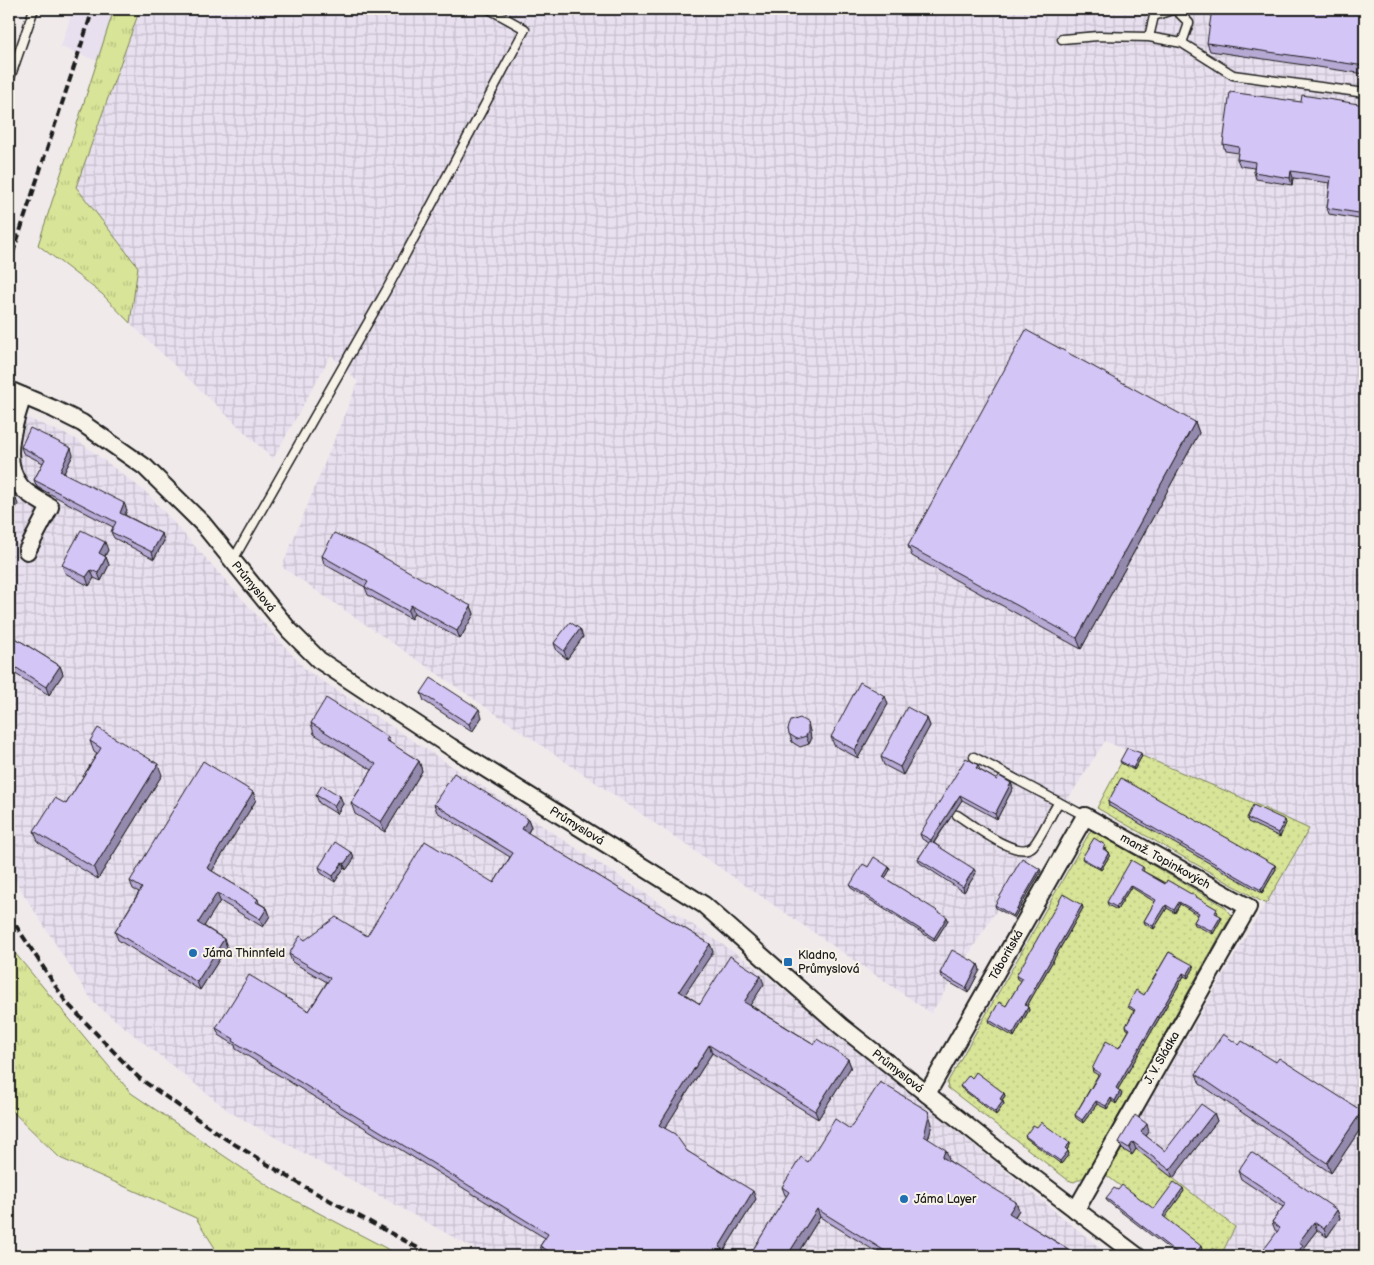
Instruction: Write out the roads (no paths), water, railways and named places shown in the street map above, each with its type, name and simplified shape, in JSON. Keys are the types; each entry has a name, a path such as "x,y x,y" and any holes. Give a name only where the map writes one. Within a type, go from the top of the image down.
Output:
{"street":[{"name":"Průmyslová","path":"27,551 50,507 21,487 10,470 9,438 16,393 75,420 133,457 181,500 233,560 293,635 319,660 451,747 704,905 841,1026 1137,1256"},
{"name":"Táboritská","path":"927,1094 1085,816"},
{"name":"manž. Topinkových","path":"1085,816 1248,907"},
{"name":"J. V. Sládka","path":"1076,1210 1248,907"}],"lane":[{"path":"9,81 34,9"},
{"path":"233,560 387,289 525,29 490,9"},
{"path":"1149,38 1154,16 1175,9 1189,23 1182,44"},
{"path":"1062,40 1098,36 1149,38 1182,44 1233,75 1365,93"},
{"path":"974,757 1085,816"},
{"path":"957,815 1012,849 1022,851 1032,847 1059,802"}],"railway":[{"path":"9,265 93,9"},
{"path":"9,915 66,1002 139,1078 226,1139 305,1187 433,1256"}],"place":[{"name":"Jáma Thinnfeld","path":"193,953"},
{"name":"Kladno, Průmyslová","path":"788,962"},
{"name":"Jáma Layer","path":"904,1199"}]}
